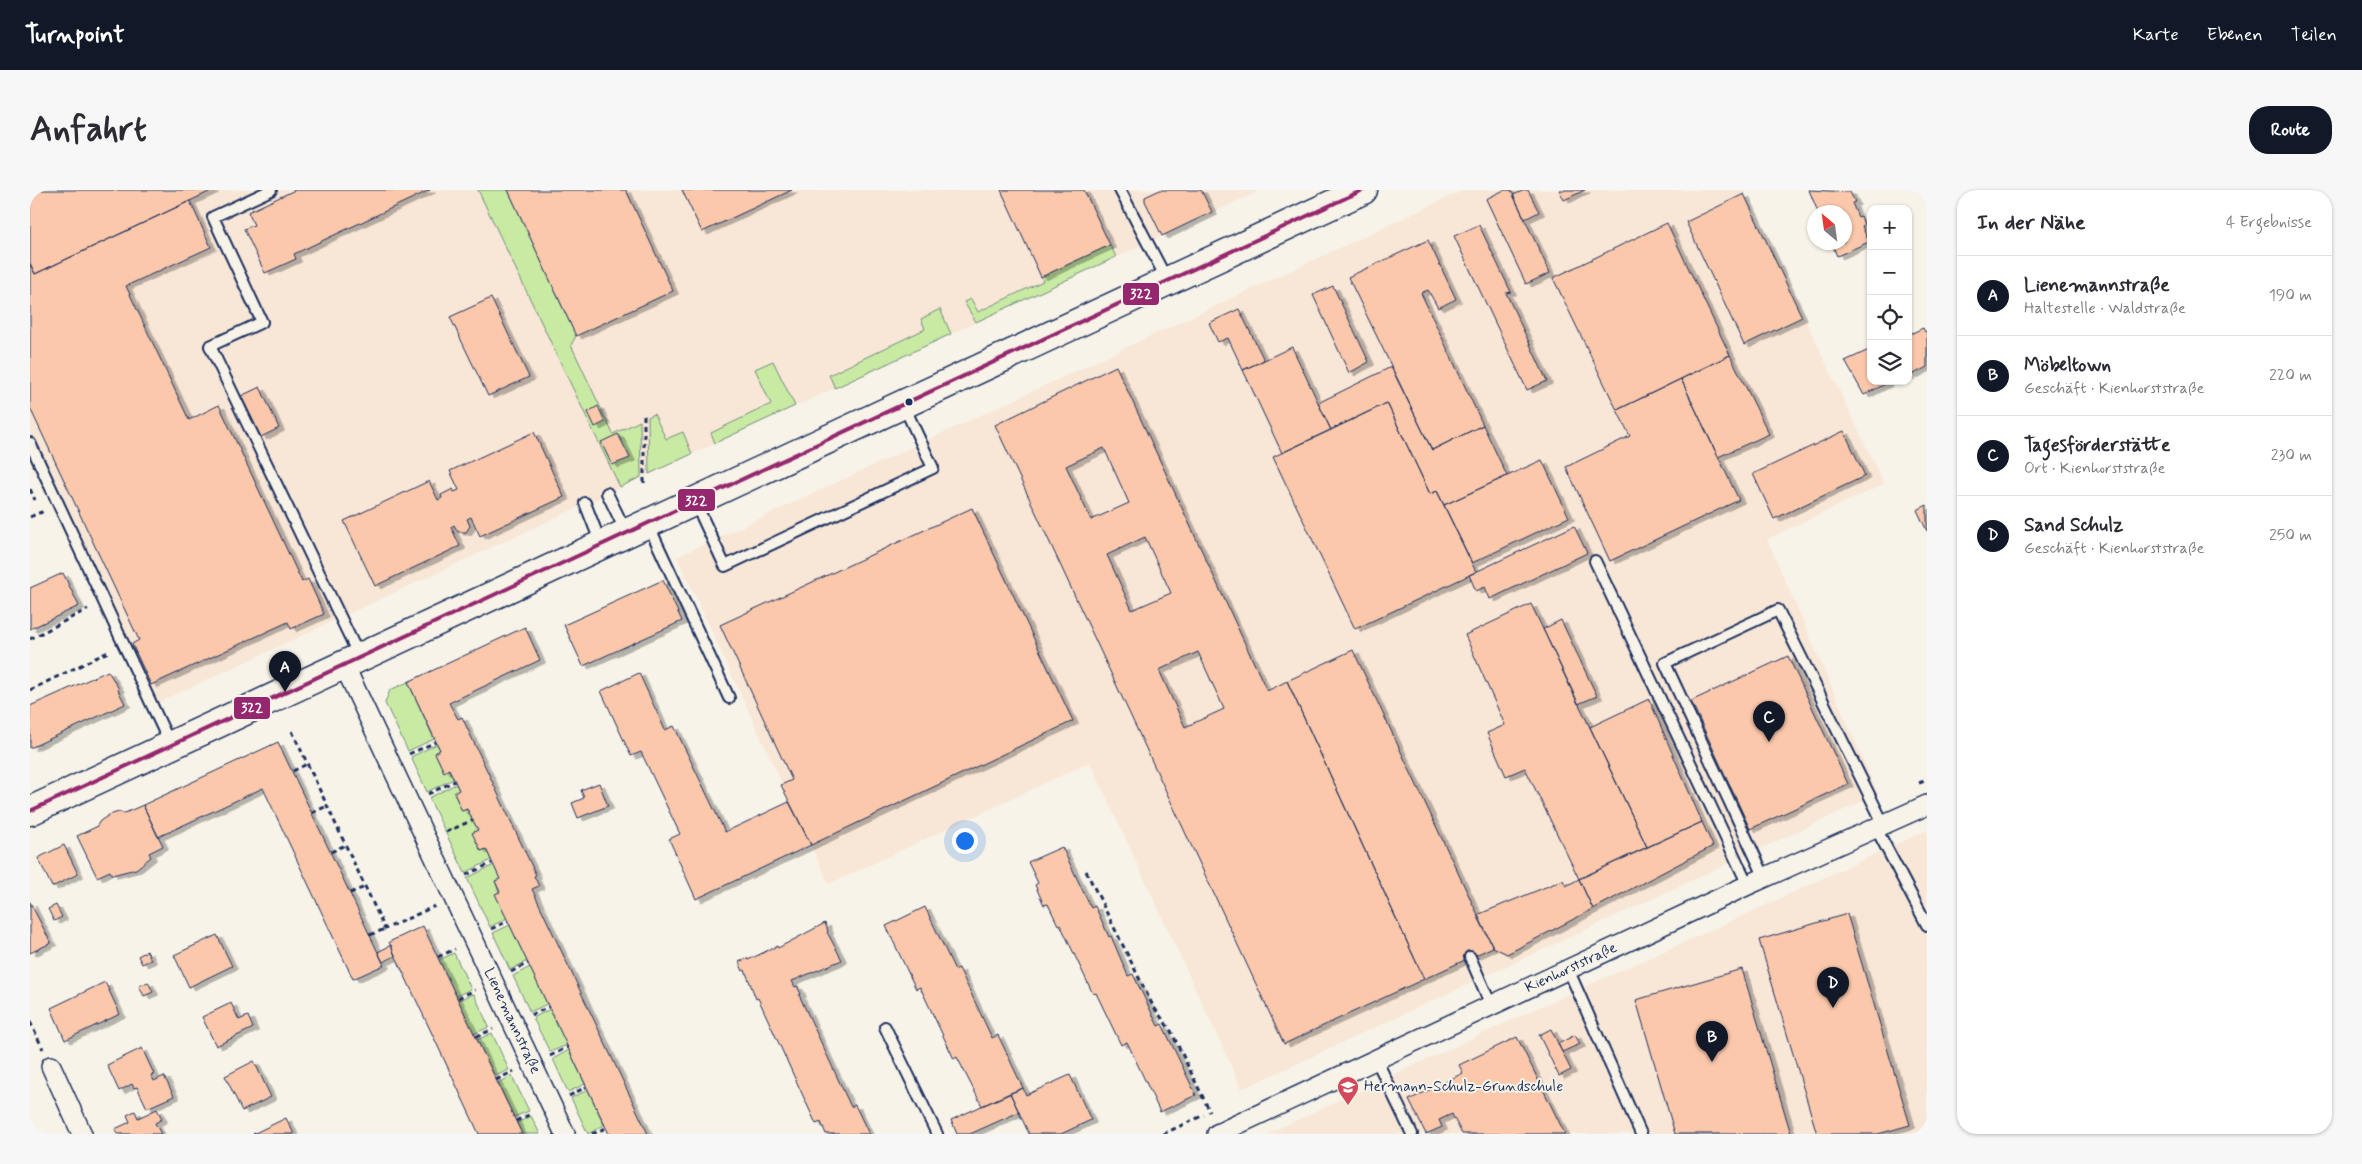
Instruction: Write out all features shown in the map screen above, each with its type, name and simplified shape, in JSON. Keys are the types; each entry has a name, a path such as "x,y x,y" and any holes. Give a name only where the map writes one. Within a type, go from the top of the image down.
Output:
{"main road":[{"path":"30,811 1363,190"}],"street":[{"name":"Lienemannstraße","path":"352,661 565,1134"},
{"name":"Kienhorststraße","path":"1218,1134 1568,969 1927,805"},
{"path":"51,1066 82,1134"}],"lane":[{"path":"271,190 213,217 262,322 210,346 352,661"},
{"path":"1120,190 1168,281"},
{"path":"695,501 725,566 933,468 903,404"},
{"path":"30,443 170,745"},
{"path":"607,493 638,528 729,698"},
{"path":"585,503 602,544"},
{"path":"1595,562 1748,886"},
{"path":"1765,878 1665,663 1778,610 1927,925"},
{"path":"1470,958 1491,1005"},
{"path":"1568,969 1641,1134"},
{"path":"885,1027 937,1134"},
{"path":"1376,1059 1412,1134"}],"path":[{"path":"644,413 644,484"},
{"path":"30,639 88,609"},
{"path":"30,690 109,652"},
{"path":"292,731 385,929"},
{"path":"406,755 436,742"},
{"path":"293,771 307,764"},
{"path":"425,795 454,781"},
{"path":"312,813 327,806"},
{"path":"443,834 473,820"},
{"path":"331,852 345,845"},
{"path":"463,876 492,863"},
{"path":"1086,871 1153,1006 1171,1031 1210,1112"},
{"path":"350,893 365,887"},
{"path":"370,935 437,905"},
{"path":"489,930 508,921"},
{"path":"438,957 457,948"},
{"path":"509,972 528,963"},
{"path":"458,998 477,990"},
{"path":"529,1016 549,1007"},
{"path":"30,1022 51,1066"},
{"path":"476,1037 495,1028"},
{"path":"548,1056 568,1048"},
{"path":"496,1080 515,1071"},
{"path":"567,1096 586,1087"},
{"path":"516,1121 534,1112"},
{"path":"592,1134 606,1128"}],"shaded area":[{"path":"30,190 1261,190 146,708 30,461"},
{"path":"1464,190 1743,190 1884,484 1767,539 1878,794 1242,1089 1090,762 829,884 677,557"},
{"path":"1927,830 1927,1134 1267,1134 1540,1007"}],"green space":[{"path":"478,190 508,190 576,336 571,345 613,434 640,421 641,477 620,487"},
{"path":"1110,245 1116,257 976,322 964,302 971,299 978,312 1043,281 1041,277"},
{"path":"940,309 951,334 835,388 829,375 925,329 921,319"},
{"path":"773,361 795,406 715,443 711,433 771,404 755,369"},
{"path":"654,414 666,439 683,432 692,454 649,474 648,417"},
{"path":"408,682 434,739 408,751 385,703 390,690"},
{"path":"437,744 440,750 435,753 444,771 449,769 453,779 427,792 411,757"},
{"path":"456,784 459,790 454,793 462,811 467,809 478,830 473,833 481,851 486,849 491,860 465,873 429,798"},
{"path":"494,865 500,879 495,881 507,918 490,927 467,878"},
{"path":"510,925 527,961 510,970 493,933"},
{"path":"454,953 471,989 456,996 439,960"},
{"path":"530,967 547,1004 530,1012 513,976"},
{"path":"474,994 489,1027 474,1034 458,1000"},
{"path":"550,1009 567,1045 550,1052 533,1018"},
{"path":"492,1033 509,1070 495,1076 477,1040"},
{"path":"569,1050 585,1084 568,1092 553,1059"},
{"path":"512,1076 529,1111 514,1117 498,1083"},
{"path":"588,1090 604,1125 588,1134 571,1098"},
{"path":"531,1116 540,1134 522,1134 517,1123"}],"building":[{"path":"30,190 213,190 35,274 30,263"},
{"path":"295,190 430,190 294,254 296,259 265,273 244,229 254,225 248,212"},
{"path":"508,190 626,190 673,291 576,336"},
{"path":"682,190 792,190 702,232"},
{"path":"1001,190 1084,190 1110,245 1041,277"},
{"path":"1160,190 1201,190 1212,212 1162,236 1145,201 1145,197"},
{"path":"1504,190 1511,190 1550,273 1526,284 1486,199"},
{"path":"1528,190 1539,212 1525,219 1513,195"},
{"path":"1559,190 1585,190 1564,200"},
{"path":"1809,190 1850,192 1855,202 1852,203 1858,217 1861,216 1867,243 1852,249 1852,205 1815,205"},
{"path":"1744,194 1802,317 1744,345 1686,222"},
{"path":"190,201 211,247 126,286 189,420 219,405 302,582 308,579 324,614 291,629 288,622 151,685 132,644 139,640 30,408 30,264 35,274"},
{"path":"1667,223 1730,355 1617,410 1553,278"},
{"path":"1479,225 1511,292 1506,293 1547,381 1527,390 1454,236"},
{"path":"1428,240 1456,299 1438,308 1428,290 1421,293 1483,425 1432,450 1348,277"},
{"path":"1834,250 1851,250 1837,256"},
{"path":"1333,286 1369,362 1349,373 1313,295"},
{"path":"491,298 529,377 488,396 450,317"},
{"path":"1239,309 1264,360 1243,370 1228,338 1218,342 1209,323"},
{"path":"1923,328 1925,332 1927,331 1927,367 1912,375 1912,340 1912,333"},
{"path":"1292,347 1331,430 1282,453 1243,370"},
{"path":"1867,351 1867,385 1883,385 1864,395 1845,361"},
{"path":"1730,355 1769,434 1718,457 1681,379"},
{"path":"1116,366 1267,691 1287,681 1424,979 1284,1044 995,425","holes":["1104,448 1129,503 1091,520 1066,466","1145,537 1171,593 1132,610 1107,555","1198,652 1224,709 1185,727 1159,670"]},
{"path":"1391,367 1432,450 1483,425 1507,476 1444,505 1437,491 1430,494 1387,403 1331,430 1318,403"},
{"path":"1681,379 1739,500 1610,561 1566,467 1630,436 1617,410"},
{"path":"260,387 279,428 261,437 241,396"},
{"path":"1387,403 1430,494 1437,491 1476,572 1355,629 1273,457"},
{"path":"598,406 605,422 595,427 588,412"},
{"path":"1844,431 1865,476 1774,519 1753,474"},
{"path":"534,432 564,497 480,536 471,517 467,519 470,526 466,532 458,532 454,525 451,527 460,546 375,586 344,521 429,481 438,500 442,498 441,495 453,489 454,492 459,490 450,471"},
{"path":"618,434 630,458 612,465 601,442"},
{"path":"1542,460 1569,517 1472,563 1444,505"},
{"path":"1927,505 1927,531 1917,510"},
{"path":"972,508 1073,721 811,845 781,785 792,780 720,625"},
{"path":"1574,526 1587,553 1490,599 1485,587 1476,591 1469,575"},
{"path":"63,573 79,606 30,629 30,588"},
{"path":"663,580 682,621 583,666 564,625"},
{"path":"1531,604 1647,847 1579,879 1525,768 1506,776 1487,733 1505,725 1465,635"},
{"path":"1561,620 1597,696 1578,704 1543,629"},
{"path":"525,627 540,660 449,703 458,719 462,717 536,875 534,876 539,886 532,889 648,1134 609,1134 495,894 500,892 495,881 500,879 486,849 481,851 472,833 478,830 467,809 462,811 454,793 459,790 449,769 444,772 435,753 440,750 408,682"},
{"path":"1353,650 1493,947 1424,979 1287,681"},
{"path":"1788,656 1848,784 1750,829 1691,701"},
{"path":"108,671 119,689 125,704 30,748 30,706"},
{"path":"639,673 665,730 674,726 725,832 789,802 811,845 696,899 669,839 680,834 641,752 631,756 601,691"},
{"path":"1649,699 1702,822 1647,847 1590,727"},
{"path":"278,742 384,965 353,979 263,788 158,837 143,805"},
{"path":"599,783 608,806 578,818 572,803 584,798 581,790"},
{"path":"143,805 163,846 149,853 151,857 136,869 112,875 110,871 97,877 77,836 96,827 100,821 109,815 119,812 125,813"},
{"path":"1702,822 1713,846 1593,909 1579,879"},
{"path":"64,845 78,874 52,887 38,858"},
{"path":"1062,847 1091,908 1095,906 1109,937 1111,936 1128,976 1133,974 1158,1026 1162,1024 1196,1095 1160,1112 1127,1042 1121,1045 1096,993 1093,994 1060,924 1058,925 1048,904 1044,905 1035,885 1038,883 1028,862"},
{"path":"1579,879 1593,909 1507,954 1493,947 1477,915 1563,880 1566,886"},
{"path":"30,902 51,943 30,953"},
{"path":"56,905 62,917 54,921 48,909"},
{"path":"925,907 955,970 959,968 992,1038 998,1035 1023,1088 982,1106 957,1057 954,1059 920,987 916,989 886,926"},
{"path":"1847,914 1910,1125 1878,1134 1817,1134 1759,940"},
{"path":"825,923 827,932 842,960 792,981 801,994 799,995 851,1107 855,1105 869,1134 826,1134 821,1122 816,1124 758,998 756,999 745,970 743,971 739,962 747,958 748,960 777,946 778,948"},
{"path":"423,926 522,1134 479,1134 389,942"},
{"path":"217,935 232,966 189,987 174,955"},
{"path":"391,945 395,956 383,962 378,952"},
{"path":"147,951 151,960 142,964 138,956"},
{"path":"1742,969 1791,1134 1675,1134 1636,1000"},
{"path":"105,982 120,1014 65,1040 51,1008"},
{"path":"148,982 153,992 144,996 139,986"},
{"path":"231,1003 239,1020 248,1016 253,1028 216,1046 202,1017"},
{"path":"1551,1029 1571,1070 1559,1076 1539,1035"},
{"path":"1575,1035 1580,1044 1562,1052 1558,1044"},
{"path":"1517,1037 1565,1134 1462,1134 1452,1114 1439,1120 1442,1127 1426,1134 1409,1100 1463,1073 1459,1065"},
{"path":"142,1048 154,1074 151,1075 154,1081 164,1076 174,1096 147,1108 137,1087 134,1088 132,1084 119,1091 107,1065"},
{"path":"254,1061 271,1097 242,1111 225,1076"},
{"path":"1070,1075 1091,1120 1061,1134 1029,1134 1010,1093 1023,1088 1026,1095"},
{"path":"1010,1093 1019,1112 970,1134 957,1134 951,1120"},
{"path":"157,1109 162,1119 155,1123 161,1134 117,1134 115,1129 130,1122 127,1115 135,1111 138,1118"},
{"path":"286,1118 294,1134 253,1134"}],"transit line":[{"name":"322","path":"30,811 1363,190"}],"place":[{"name":"Lienemannstraße","path":"285,692"},
{"name":"Tagesförderstätte","path":"1769,742"},
{"name":"Sand Schulz","path":"1833,1008"},
{"name":"Möbeltown","path":"1712,1062"},
{"name":"Hermann-Schulz-Grundschule","path":"1348,1106"}]}
